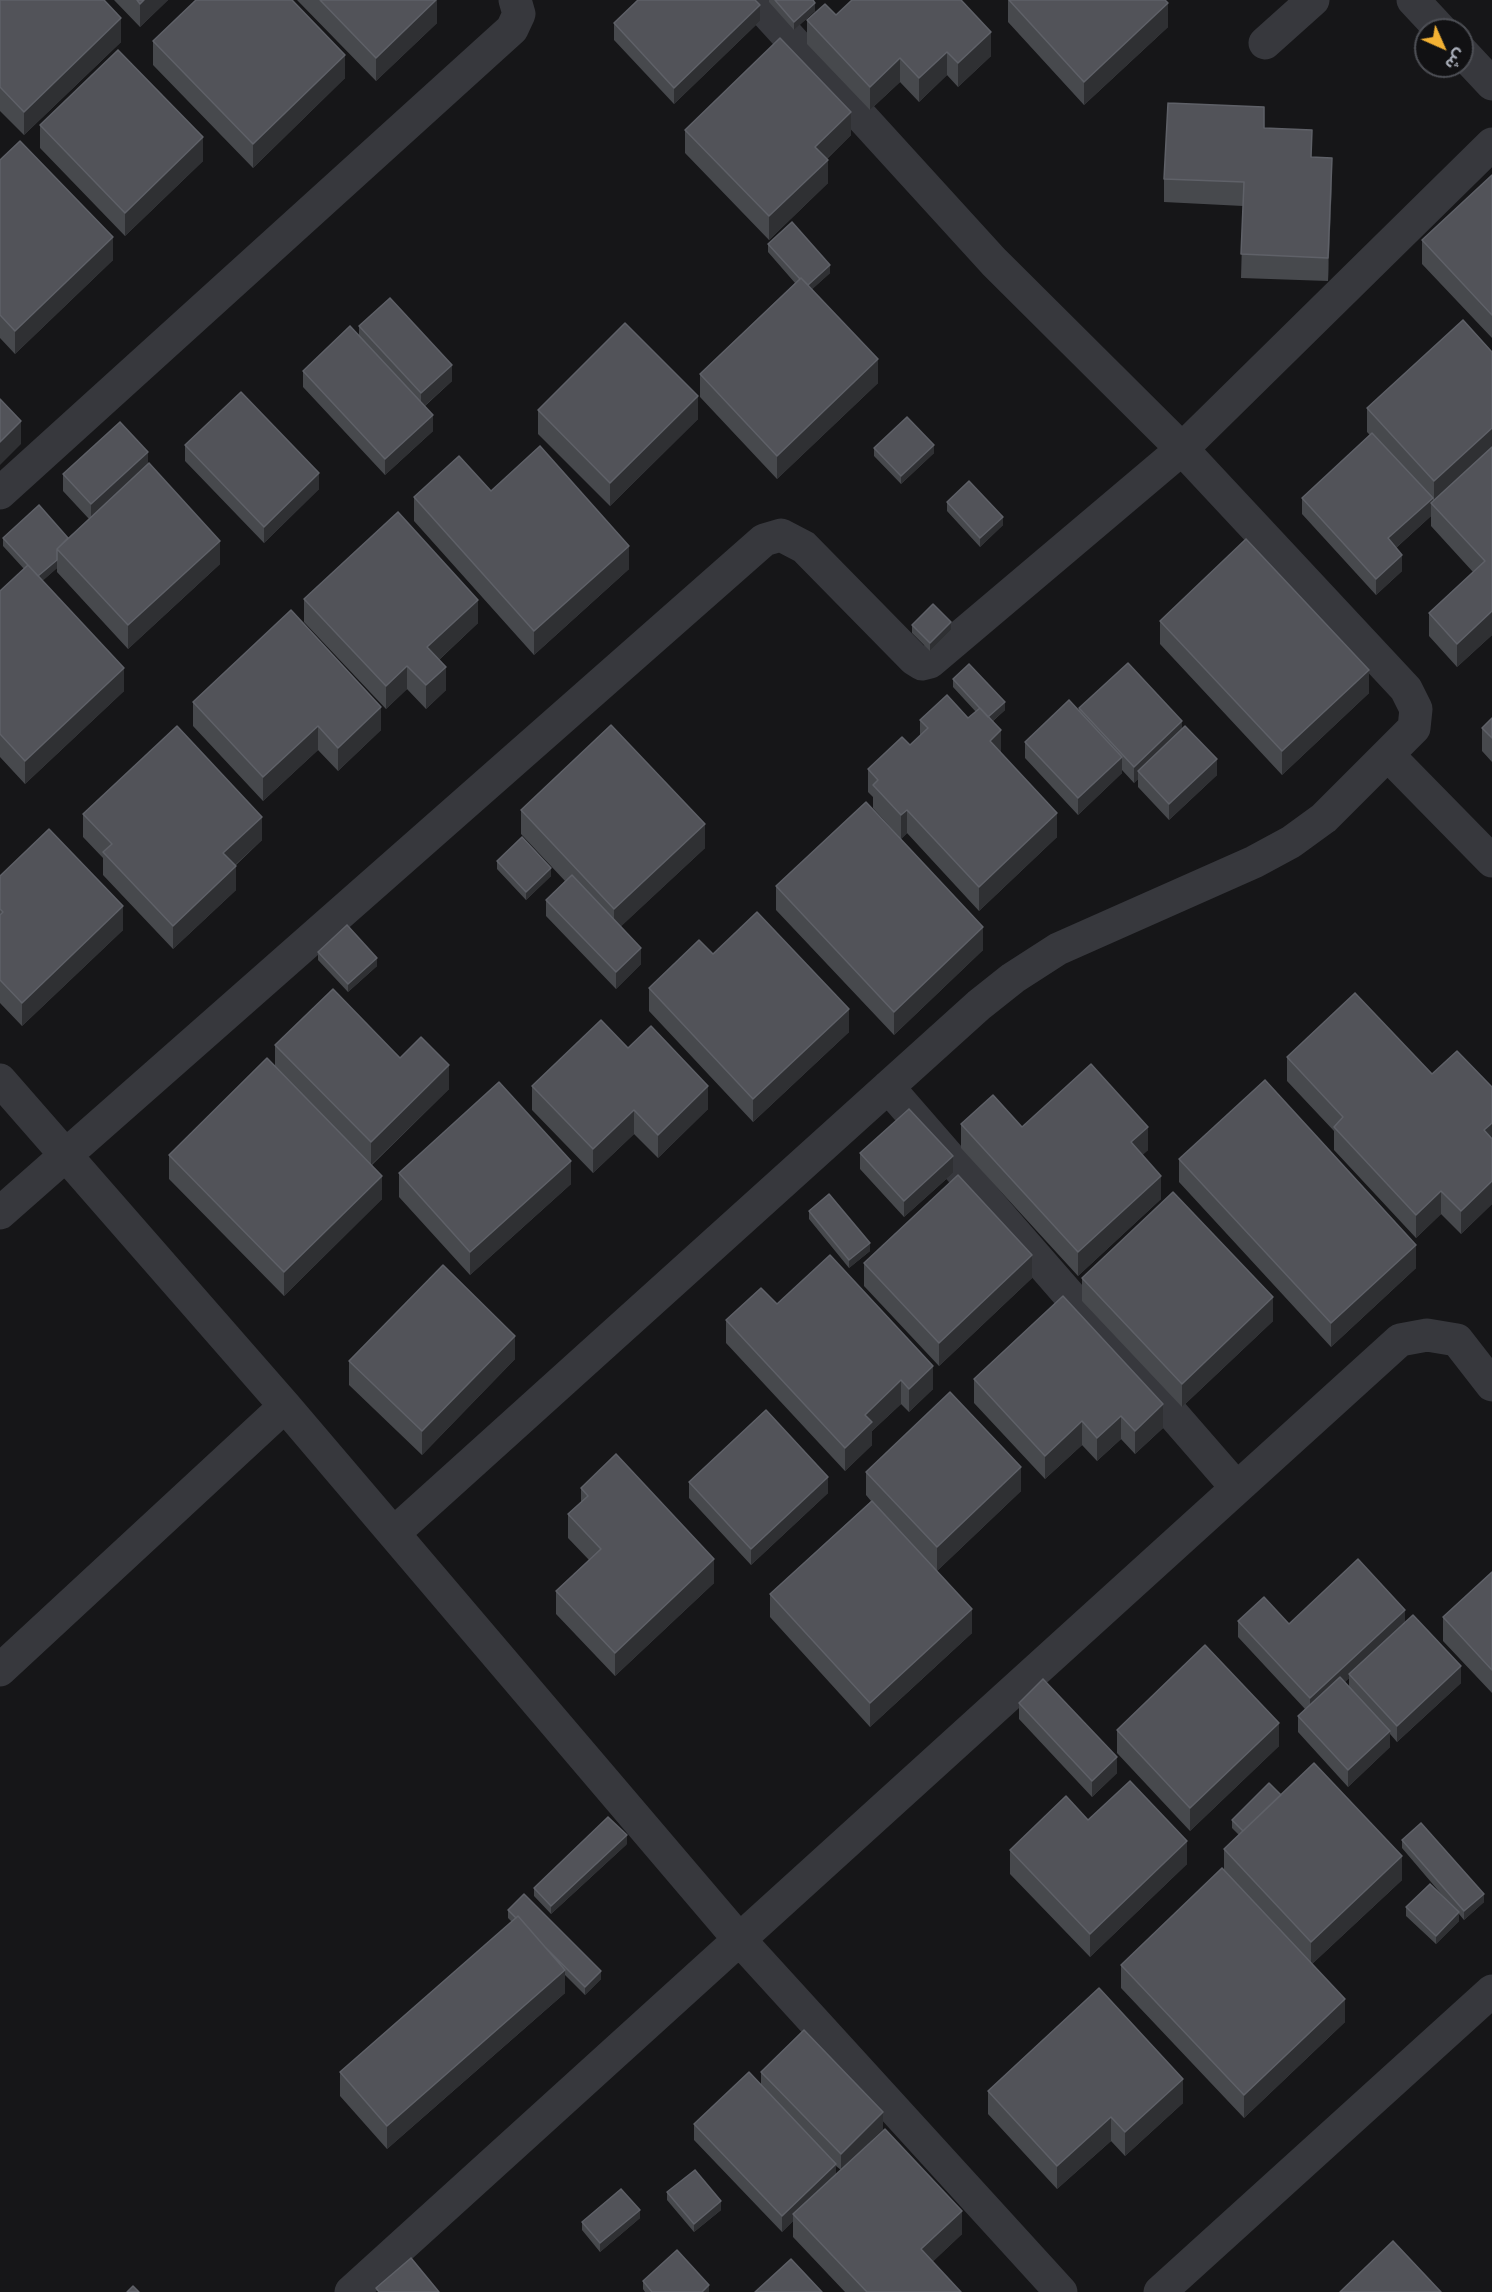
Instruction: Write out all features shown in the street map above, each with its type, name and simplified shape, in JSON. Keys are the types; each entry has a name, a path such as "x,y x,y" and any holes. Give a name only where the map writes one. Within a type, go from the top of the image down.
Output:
{"street":[{"path":"0,493 512,29 519,14 515,0"},
{"path":"394,1533 888,1087 1013,978 1058,949 1254,862 1292,842 1324,818 1414,728 1416,709 1406,689 1182,450 994,262 755,0"},
{"path":"1265,43 1313,0"},
{"path":"1413,0 1430,18"},
{"path":"1474,65 1492,84"},
{"path":"0,1213 764,540 781,536 804,547 914,659 922,664 940,655 1182,450 1492,144"},
{"path":"1388,755 1492,861"},
{"path":"0,1080 285,1406 738,1938 1061,2292"},
{"path":"888,1087 1237,1488"},
{"path":"351,2292 738,1938 1400,1340 1427,1335 1457,1340 1492,1385"},
{"path":"0,1670 285,1406"},
{"path":"1160,2292 1492,1991"}],"building":[{"path":"0,0 104,0 121,18 24,112 0,87"},
{"path":"196,0 292,0 345,55 253,144 153,41"},
{"path":"320,0 436,0 376,58"},
{"path":"638,0 755,0 760,5 674,88 614,23"},
{"path":"775,0 813,0 815,3 794,22"},
{"path":"852,0 961,0 991,32 958,63 947,52 919,78 900,58 870,87 807,20 825,4 836,15"},
{"path":"1009,0 1165,0 1168,3 1084,82"},
{"path":"780,38 851,112 815,147 828,160 769,216 685,130"},
{"path":"118,50 203,137 125,213 40,125"},
{"path":"1168,103 1264,107 1264,128 1312,130 1311,157 1332,158 1328,258 1241,254 1244,182 1164,179"},
{"path":"20,141 113,237 15,331 0,315 0,160"},
{"path":"1492,175 1492,315 1422,240"},
{"path":"792,222 830,265 808,285 768,244"},
{"path":"801,278 878,359 777,456 700,374"},
{"path":"390,298 452,365 421,393 359,326"},
{"path":"1463,320 1492,352 1492,428 1434,481 1367,408"},
{"path":"625,323 698,396 610,483 538,410"},
{"path":"350,326 433,415 385,459 303,371"},
{"path":"241,392 319,473 264,527 185,445"},
{"path":"0,399 21,421 0,442"},
{"path":"907,417 934,445 901,476 874,448"},
{"path":"120,422 148,452 91,504 63,474"},
{"path":"1372,433 1433,498 1388,538 1402,555 1376,579 1302,498"},
{"path":"540,446 629,546 534,631 414,497 459,456 491,491"},
{"path":"1492,447 1492,611 1457,644 1429,613 1485,561 1431,503"},
{"path":"149,463 220,541 128,625 57,549"},
{"path":"969,481 1003,517 980,538 947,502"},
{"path":"39,505 68,538 57,549 57,560 38,576 3,538"},
{"path":"398,512 478,600 427,647 446,667 426,685 407,666 386,686 304,599"},
{"path":"1246,539 1369,670 1282,751 1160,621"},
{"path":"28,565 124,668 25,761 0,734 0,591"},
{"path":"933,604 951,622 930,643 912,625"},
{"path":"291,610 381,707 338,748 318,726 263,777 193,702"},
{"path":"1128,663 1182,721 1134,767 1079,708"},
{"path":"969,664 1005,702 988,717 953,679"},
{"path":"947,695 968,718 980,708 1001,730 990,741 1057,813 979,887 907,810 901,815 873,785 878,780 868,769 902,737 910,745 928,728 920,720"},
{"path":"1069,700 1122,757 1078,798 1025,742"},
{"path":"1492,718 1492,738 1482,728"},
{"path":"611,725 705,824 614,909 521,810"},
{"path":"177,726 262,817 223,853 236,866 173,926 103,852 112,844 83,814"},
{"path":"1185,726 1217,759 1169,804 1138,771"},
{"path":"866,802 983,927 894,1012 776,886"},
{"path":"49,829 123,906 22,1003 0,980 0,915 3,912 0,909 0,876"},
{"path":"522,837 551,868 526,892 497,861"},
{"path":"572,875 641,948 616,972 546,900"},
{"path":"757,912 849,1009 753,1099 649,988 699,940 713,954"},
{"path":"347,925 377,958 348,984 318,952"},
{"path":"333,989 400,1058 421,1037 449,1065 371,1142 275,1045"},
{"path":"1355,993 1432,1074 1457,1051 1492,1087 1492,1123 1484,1130 1492,1139 1492,1181 1461,1211 1441,1191 1416,1215 1334,1127 1343,1117 1287,1057"},
{"path":"601,1020 628,1048 651,1026 708,1086 658,1135 634,1110 593,1149 532,1086"},
{"path":"267,1058 382,1176 284,1272 169,1155"},
{"path":"1091,1064 1148,1127 1131,1142 1161,1176 1078,1252 961,1124 993,1095 1022,1127"},
{"path":"1265,1080 1416,1245 1331,1323 1179,1159"},
{"path":"499,1082 571,1161 470,1252 399,1173"},
{"path":"909,1109 953,1156 904,1201 860,1153"},
{"path":"958,1175 1032,1255 939,1343 864,1263"},
{"path":"1173,1192 1273,1297 1182,1384 1082,1278"},
{"path":"829,1194 870,1243 849,1260 809,1211"},
{"path":"830,1255 933,1366 909,1389 901,1380 865,1415 872,1422 845,1448 726,1320 761,1288 777,1304"},
{"path":"443,1265 515,1336 422,1431 349,1361"},
{"path":"1063,1296 1163,1404 1135,1431 1121,1416 1097,1438 1082,1421 1045,1456 974,1379"},
{"path":"950,1392 1021,1467 937,1547 866,1472"},
{"path":"766,1410 828,1477 751,1549 689,1482"},
{"path":"616,1454 714,1559 615,1653 556,1591 601,1549 568,1514 588,1496 581,1488"},
{"path":"872,1501 972,1609 870,1703 770,1594"},
{"path":"1358,1559 1405,1610 1310,1698 1238,1621 1264,1597 1289,1624"},
{"path":"1492,1572 1492,1670 1443,1617"},
{"path":"1413,1615 1461,1666 1397,1726 1349,1674"},
{"path":"1205,1645 1279,1723 1190,1808 1117,1730"},
{"path":"1340,1677 1390,1731 1348,1770 1298,1716"},
{"path":"1043,1679 1117,1757 1092,1781 1019,1703"},
{"path":"1314,1763 1402,1856 1311,1942 1224,1849"},
{"path":"1130,1781 1187,1841 1090,1934 1010,1850 1066,1796 1088,1820"},
{"path":"1269,1783 1281,1795 1243,1831 1232,1820"},
{"path":"608,1817 627,1835 551,1906 534,1888"},
{"path":"1421,1823 1484,1894 1464,1911 1402,1840"},
{"path":"1222,1868 1345,1999 1244,2095 1121,1965"},
{"path":"1430,1884 1459,1912 1436,1936 1406,1907"},
{"path":"524,1894 601,1971 585,1987 518,1916 516,1918 508,1910"},
{"path":"518,1916 565,1970 387,2126 340,2072"},
{"path":"1099,1988 1183,2079 1125,2132 1111,2117 1057,2166 988,2091"},
{"path":"804,2030 883,2112 841,2154 761,2072"},
{"path":"749,2072 836,2164 782,2216 694,2124"},
{"path":"885,2129 962,2211 921,2249 961,2292 867,2292 793,2214"},
{"path":"695,2170 721,2201 694,2224 667,2192"},
{"path":"621,2189 640,2210 600,2243 582,2222"},
{"path":"1393,2241 1441,2292 1340,2292"},
{"path":"677,2250 709,2285 702,2292 652,2292 643,2281"},
{"path":"411,2258 439,2292 379,2292 376,2288"},
{"path":"791,2259 822,2292 755,2292"},
{"path":"133,2286 139,2292 127,2292"}]}
